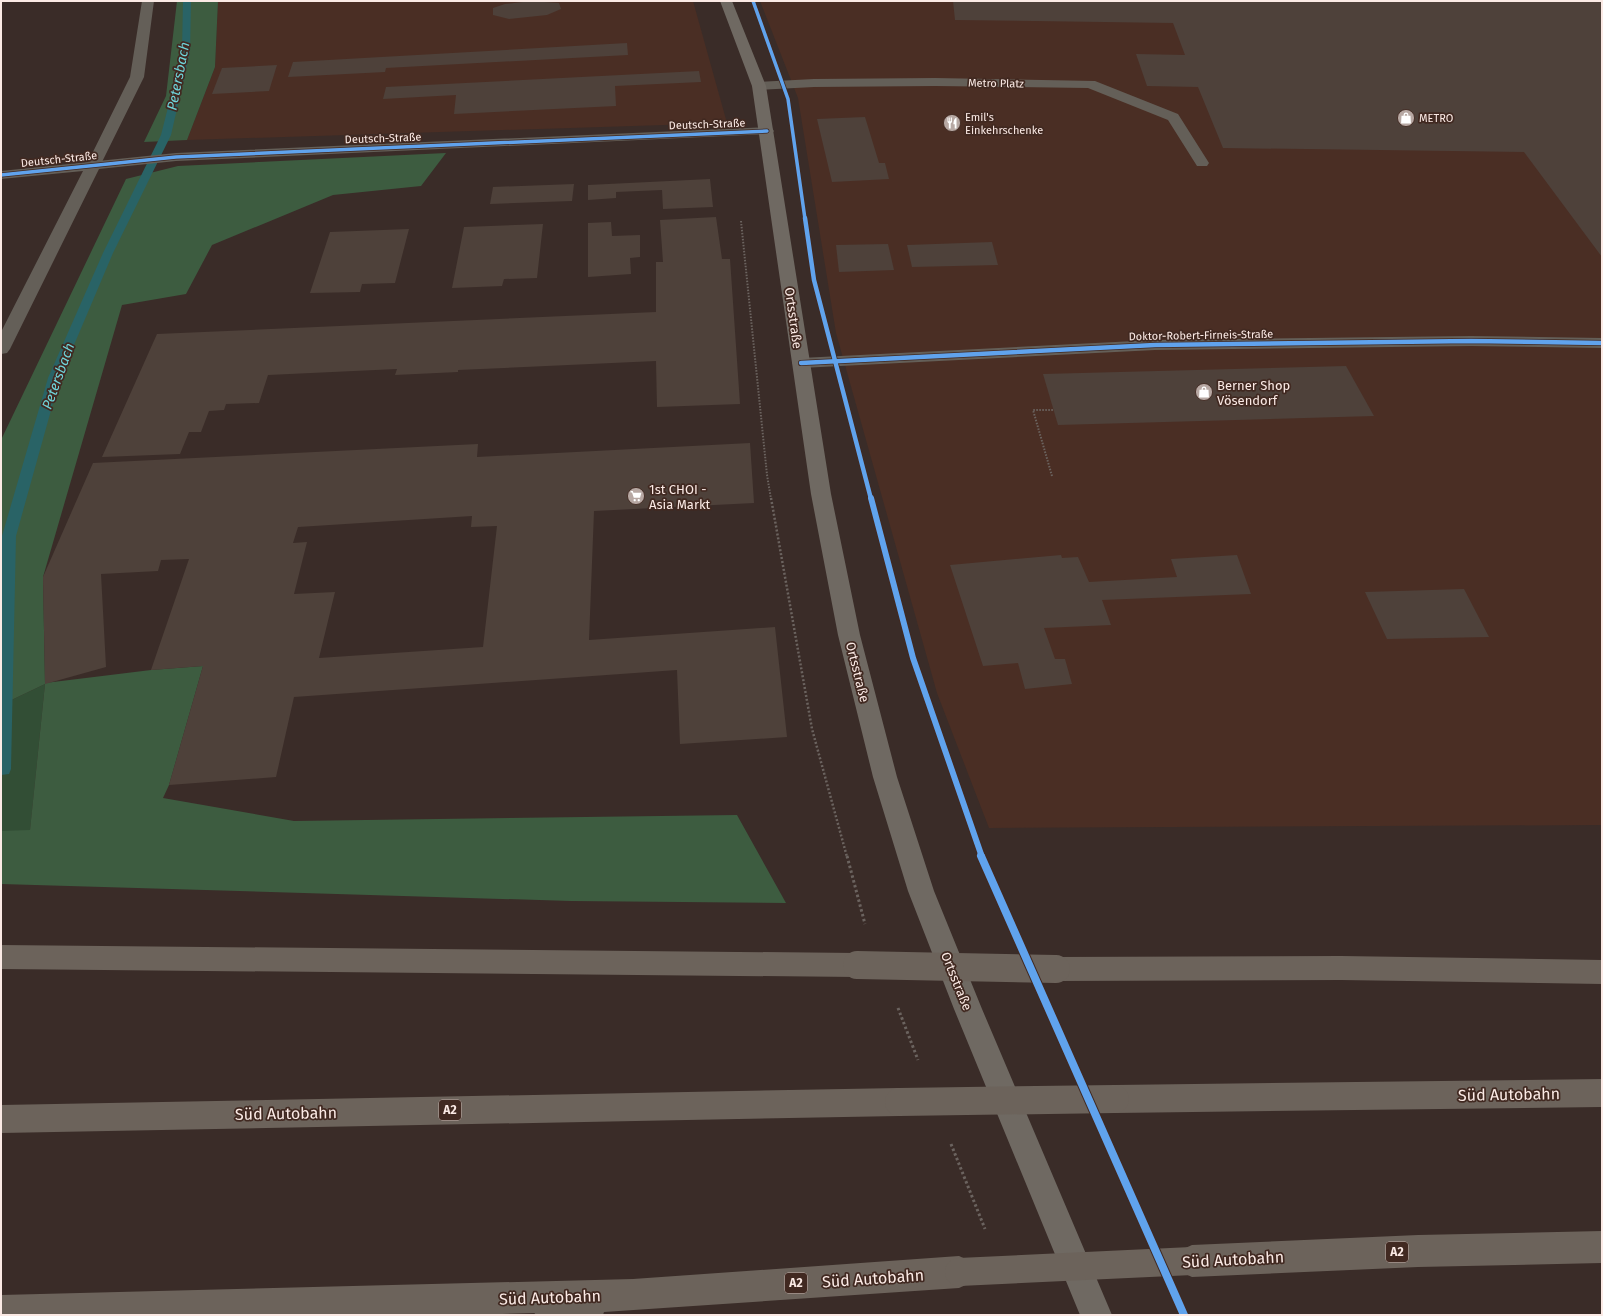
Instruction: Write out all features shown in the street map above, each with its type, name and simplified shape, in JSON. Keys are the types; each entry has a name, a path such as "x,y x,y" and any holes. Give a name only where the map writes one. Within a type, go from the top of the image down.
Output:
{"highway":[{"path":"1,957 857,965 1056,969 1341,968 1602,972"},
{"name":"Süd Autobahn","path":"1,1119 899,1102 1602,1093"},
{"name":"Süd Autobahn","path":"1,1311 633,1295 959,1272 1418,1251 1602,1247"},
{"path":"550,1315 633,1295"}],"main road":[{"name":"Ortsstraße","path":"726,1 759,86 821,494 846,620 885,777 924,898 968,1008 1096,1315"}],"street":[{"path":"93,166 137,77 148,1"},
{"name":"Metro Platz","path":"759,86 814,83 921,82 1090,84 1173,117 1202,163"},
{"name":"Deutsch-Straße","path":"1,175 176,157 767,131"},
{"name":"Deutsch-Straße","path":"1,349 93,166"},
{"name":"Doktor-Robert-Firneis-Straße","path":"801,363 1155,345 1471,341 1602,343"}],"path":[{"path":"1052,476 1033,410 1054,410"}],"shaded area":[{"path":"218,1 693,1 727,123 187,140 215,67"},
{"path":"760,1 1602,1 1602,825 989,828 937,693 836,333 798,98"}],"green space":[{"path":"177,1 218,1 215,67 187,140 144,142 166,96"},
{"path":"446,153 421,186 333,195 212,245 186,294 122,305 43,577 45,683 151,670 203,666 169,785 163,798 294,821 737,815 786,903 571,901 1,884 1,831 30,830 45,684 1,705 1,440 126,179 178,166"},
{"path":"45,684 30,831 1,831 1,705"}],"building":[{"path":"531,1 559,3 561,9 547,15 509,19 493,15 493,8 505,4"},
{"name":"METRO","path":"953,1 1602,1 1602,257 1524,152 1223,148 1198,87 1147,86 1136,54 1185,55 1173,23 955,20"},
{"path":"627,43 628,55 386,68 385,72 288,77 293,62"},
{"path":"277,65 269,91 212,94 222,68"},
{"path":"699,71 701,82 615,86 616,106 454,114 456,95 383,99 386,87"},
{"path":"865,117 879,163 885,163 889,179 832,182 817,119"},
{"path":"710,179 713,207 663,209 662,190 616,192 616,198 588,200 588,185"},
{"path":"574,184 572,201 490,204 493,187"},
{"path":"716,217 722,259 730,259 740,404 657,407 656,361 458,370 458,372 395,375 397,369 268,375 259,403 226,404 224,410 209,411 201,432 189,432 180,454 102,457 157,334 656,312 656,262 663,262 660,220"},
{"path":"611,222 612,236 640,235 640,257 630,258 631,274 588,277 588,223"},
{"path":"543,224 537,278 504,279 502,286 452,288 464,227"},
{"path":"409,229 395,283 362,284 360,292 310,293 330,232"},
{"path":"992,242 998,265 912,267 907,245"},
{"path":"888,244 894,270 839,272 836,245"},
{"name":"Berner Shop Vösendorf","path":"1346,366 1374,416 1058,425 1043,374"},
{"path":"750,443 754,503 594,511 589,640 775,627 787,737 680,744 677,670 294,697 276,777 169,785 203,666 151,670 189,559 161,560 158,571 101,574 106,667 45,684 43,577 93,463 478,444 477,457","holes":["472,516 471,527 497,526 483,647 319,658 335,592 294,594 307,542 293,543 298,527"]},
{"path":"1061,555 1062,558 1078,557 1089,582 1177,577 1171,559 1237,555 1251,594 1102,600 1111,625 1044,628 1055,659 1065,659 1072,684 1025,689 1018,663 983,666 950,565"},
{"path":"1464,589 1489,637 1387,639 1365,592"}],"waterway":[{"name":"Petersbach","path":"3,769 9,536 54,378 108,253 166,135 186,52 187,1"}],"cycle path":[{"path":"753,1 788,99 814,280 913,658 976,845 1184,1315"},
{"path":"1,175 176,157 767,131"},
{"path":"801,363 1155,345 1471,341 1602,343"}],"place":[{"name":"METRO","path":"1406,118"},
{"name":"Emil's Einkehrschenke","path":"952,123"},
{"name":"Berner Shop Vösendorf","path":"1204,392"},
{"name":"1st CHOI - Asia Markt","path":"636,496"}]}
